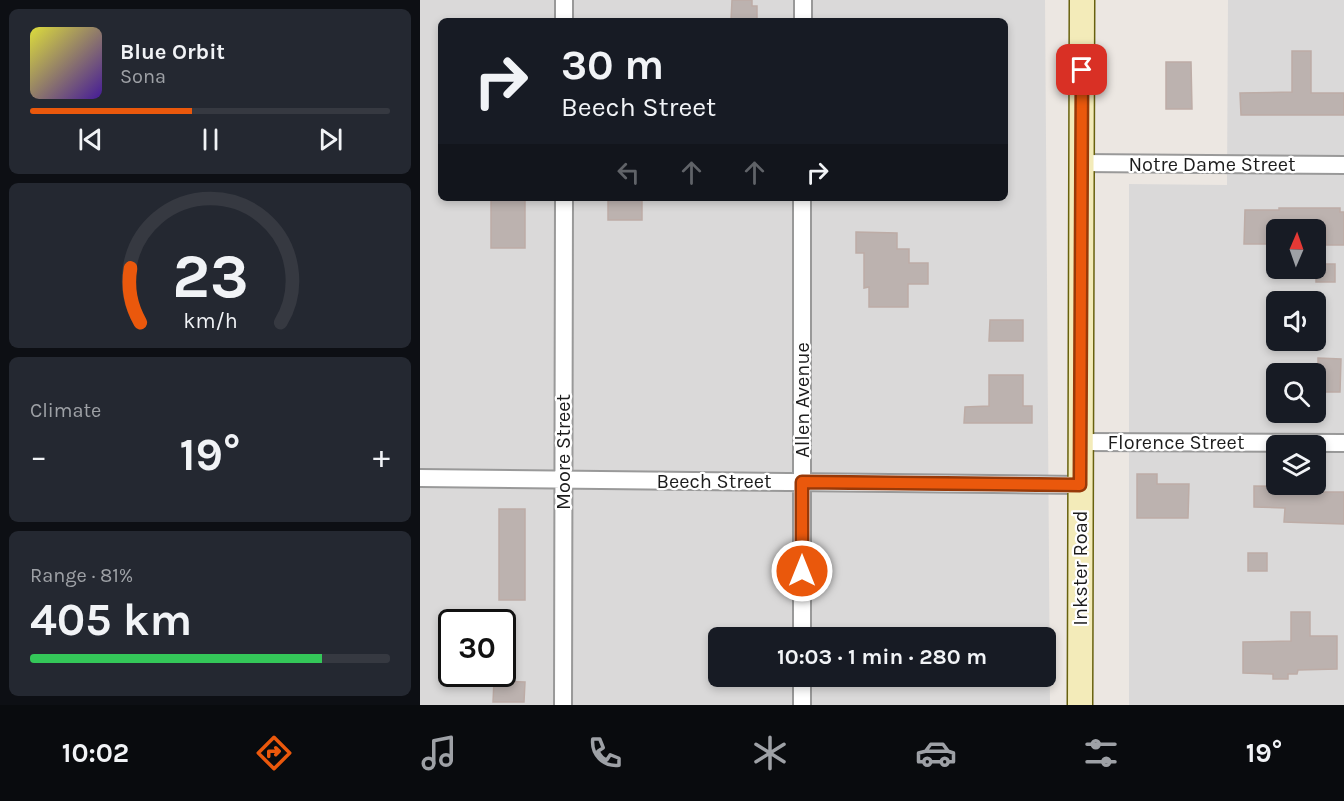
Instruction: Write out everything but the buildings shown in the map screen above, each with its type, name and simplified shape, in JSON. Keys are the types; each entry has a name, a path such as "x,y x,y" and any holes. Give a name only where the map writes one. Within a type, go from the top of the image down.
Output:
{"main road":[{"name":"Inkster Road","path":"1080,705 1082,0"}],"street":[{"path":"564,0 564,18"},
{"path":"803,0 803,18"},
{"name":"Notre Dame Street","path":"1081,163 1344,165"},
{"name":"Moore Street","path":"563,705 564,201"},
{"name":"Allen Avenue","path":"802,201 802,627"},
{"name":"Florence Street","path":"1080,442 1344,443"},
{"name":"Beech Street","path":"420,478 1080,485"},
{"path":"802,687 802,705"}],"shaded area":[{"path":"420,0 1045,0 1049,627 708,627 708,687 1050,687 1050,705 420,705"},
{"path":"1228,0 1344,0 1344,705 1129,705 1129,184 1227,185"}],"route":[{"path":"802,571 802,482 1080,485 1082,70"}]}
